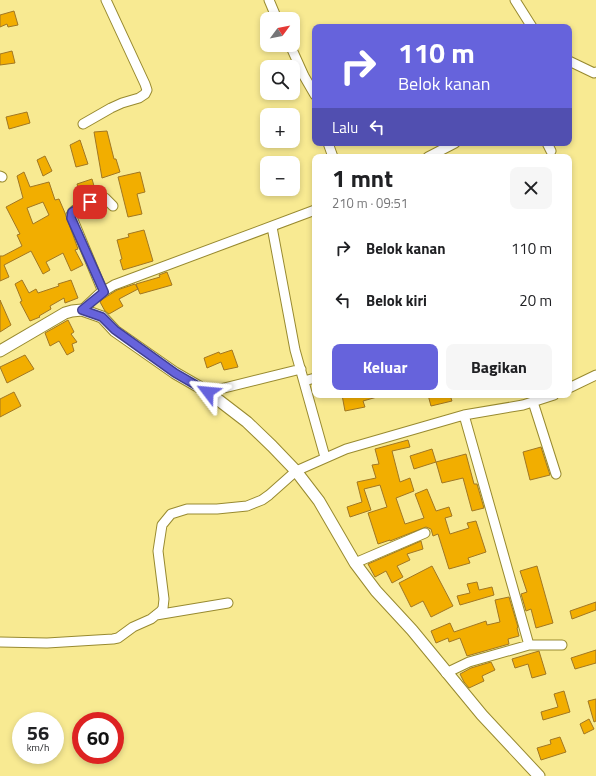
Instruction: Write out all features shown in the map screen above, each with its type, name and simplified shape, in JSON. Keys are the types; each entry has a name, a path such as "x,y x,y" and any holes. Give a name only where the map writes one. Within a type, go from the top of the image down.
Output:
{"main road":[{"path":"0,351 65,314 72,311 82,310 102,317 115,330 175,373 208,392 247,422 296,471 318,501 355,563 376,591 412,630 482,715 539,776"}],"street":[{"path":"83,124 111,108 139,98 145,94 147,90 146,84 106,0"},
{"path":"268,0 274,12"},
{"path":"515,0 530,24"},
{"path":"293,52 312,90"},
{"path":"572,62 595,72 596,82"},
{"path":"434,154 449,146"},
{"path":"104,292 71,215 72,212 81,206 98,198 104,198 113,206"},
{"path":"82,310 114,285 312,211"},
{"path":"272,227 295,350 325,457"},
{"path":"208,392 300,369"},
{"path":"572,387 596,375"},
{"path":"304,381 312,379"},
{"path":"0,642 40,643 113,639 118,638 128,630 156,615 163,608 164,599 158,551 162,525 171,514 187,509 247,506 269,495 296,471 346,449 464,415 532,402 545,398"},
{"path":"532,402 556,474"},
{"path":"464,415 529,644"},
{"path":"355,563 425,533"},
{"path":"156,615 228,603"},
{"path":"446,673 470,662 529,644 562,645"}],"building":[{"path":"14,11 18,25 8,27 7,24 0,27 0,15"},
{"path":"12,51 15,63 0,65 0,54"},
{"path":"27,112 30,123 9,129 6,117"},
{"path":"107,131 114,159 116,159 120,172 102,178 94,132"},
{"path":"80,140 88,164 76,167 70,145"},
{"path":"45,156 52,171 43,176 37,160"},
{"path":"24,172 30,187 49,182 55,200 59,199 65,213 78,249 75,250 83,265 71,271 63,253 46,262 50,270 43,274 31,251 4,265 9,277 0,281 0,256 3,256 22,246 17,235 20,234 6,207 23,198 17,176","holes":["43,202 49,215 33,224 27,208"]},
{"path":"140,172 145,192 137,194 142,214 128,217 118,177"},
{"path":"92,179 96,193 81,198 77,184"},
{"path":"144,230 153,261 123,270 117,240 129,237 128,234"},
{"path":"167,272 172,285 140,294 136,284 160,277 159,275"},
{"path":"22,280 29,293 36,289 38,293 71,280 78,298 65,303 64,298 50,306 51,309 39,316 40,317 30,321 20,302 22,301 15,284"},
{"path":"135,284 138,289 119,299 123,306 109,314 105,311 100,302 103,299 117,290"},
{"path":"0,300 11,325 0,332"},
{"path":"68,320 74,332 71,334 77,342 72,344 74,351 67,355 59,341 50,346 45,333"},
{"path":"232,350 238,367 224,370 221,362 207,368 204,358 219,352 220,354"},
{"path":"25,355 34,369 7,383 0,367"},
{"path":"14,392 21,406 0,417 0,399"},
{"path":"343,398 374,398 363,401 365,407 345,411"},
{"path":"429,398 451,398 452,401 431,406"},
{"path":"408,440 410,447 392,451 400,482 410,478 414,491 396,498 405,524 424,518 415,494 427,489 436,511 449,507 452,516 445,518 450,534 469,528 467,523 476,521 486,552 468,558 470,563 449,569 438,534 433,536 431,529 426,527 378,544 368,513 387,507 380,485 364,489 371,510 350,517 347,507 362,502 357,482 376,478 372,465 379,464 375,449"},
{"path":"541,447 550,475 530,480 523,452"},
{"path":"432,449 436,462 414,469 410,456"},
{"path":"466,454 474,484 477,484 484,508 472,511 463,478 442,483 436,462"},
{"path":"421,541 423,549 407,554 410,560 397,566 403,577 392,583 386,571 375,577 368,564"},
{"path":"432,566 453,606 431,617 423,601 411,607 399,583"},
{"path":"537,566 553,623 536,628 531,609 526,611 521,594 527,592 520,571"},
{"path":"477,582 479,590 492,587 494,595 460,605 457,596 470,593 467,584"},
{"path":"509,597 518,627 519,636 508,639 509,644 467,656 460,638 449,642 448,638 436,643 431,631 450,623 454,632 486,621 487,625 500,622 495,600"},
{"path":"596,602 596,610 572,619 570,611"},
{"path":"596,650 596,663 575,669 571,658"},
{"path":"539,651 546,674 532,678 528,664 515,668 512,659"},
{"path":"491,662 495,670 482,676 484,681 469,688 460,674 471,668"},
{"path":"564,691 570,712 543,720 541,712 558,707 554,694"},
{"path":"596,699 596,721 594,722 588,701"},
{"path":"589,719 594,729 584,734 580,724"},
{"path":"560,737 566,752 541,760 537,748 551,744 550,740"}],"route":[{"path":"90,202 72,212 71,218 104,292 82,310 102,317 115,330 175,373 208,392"}]}
